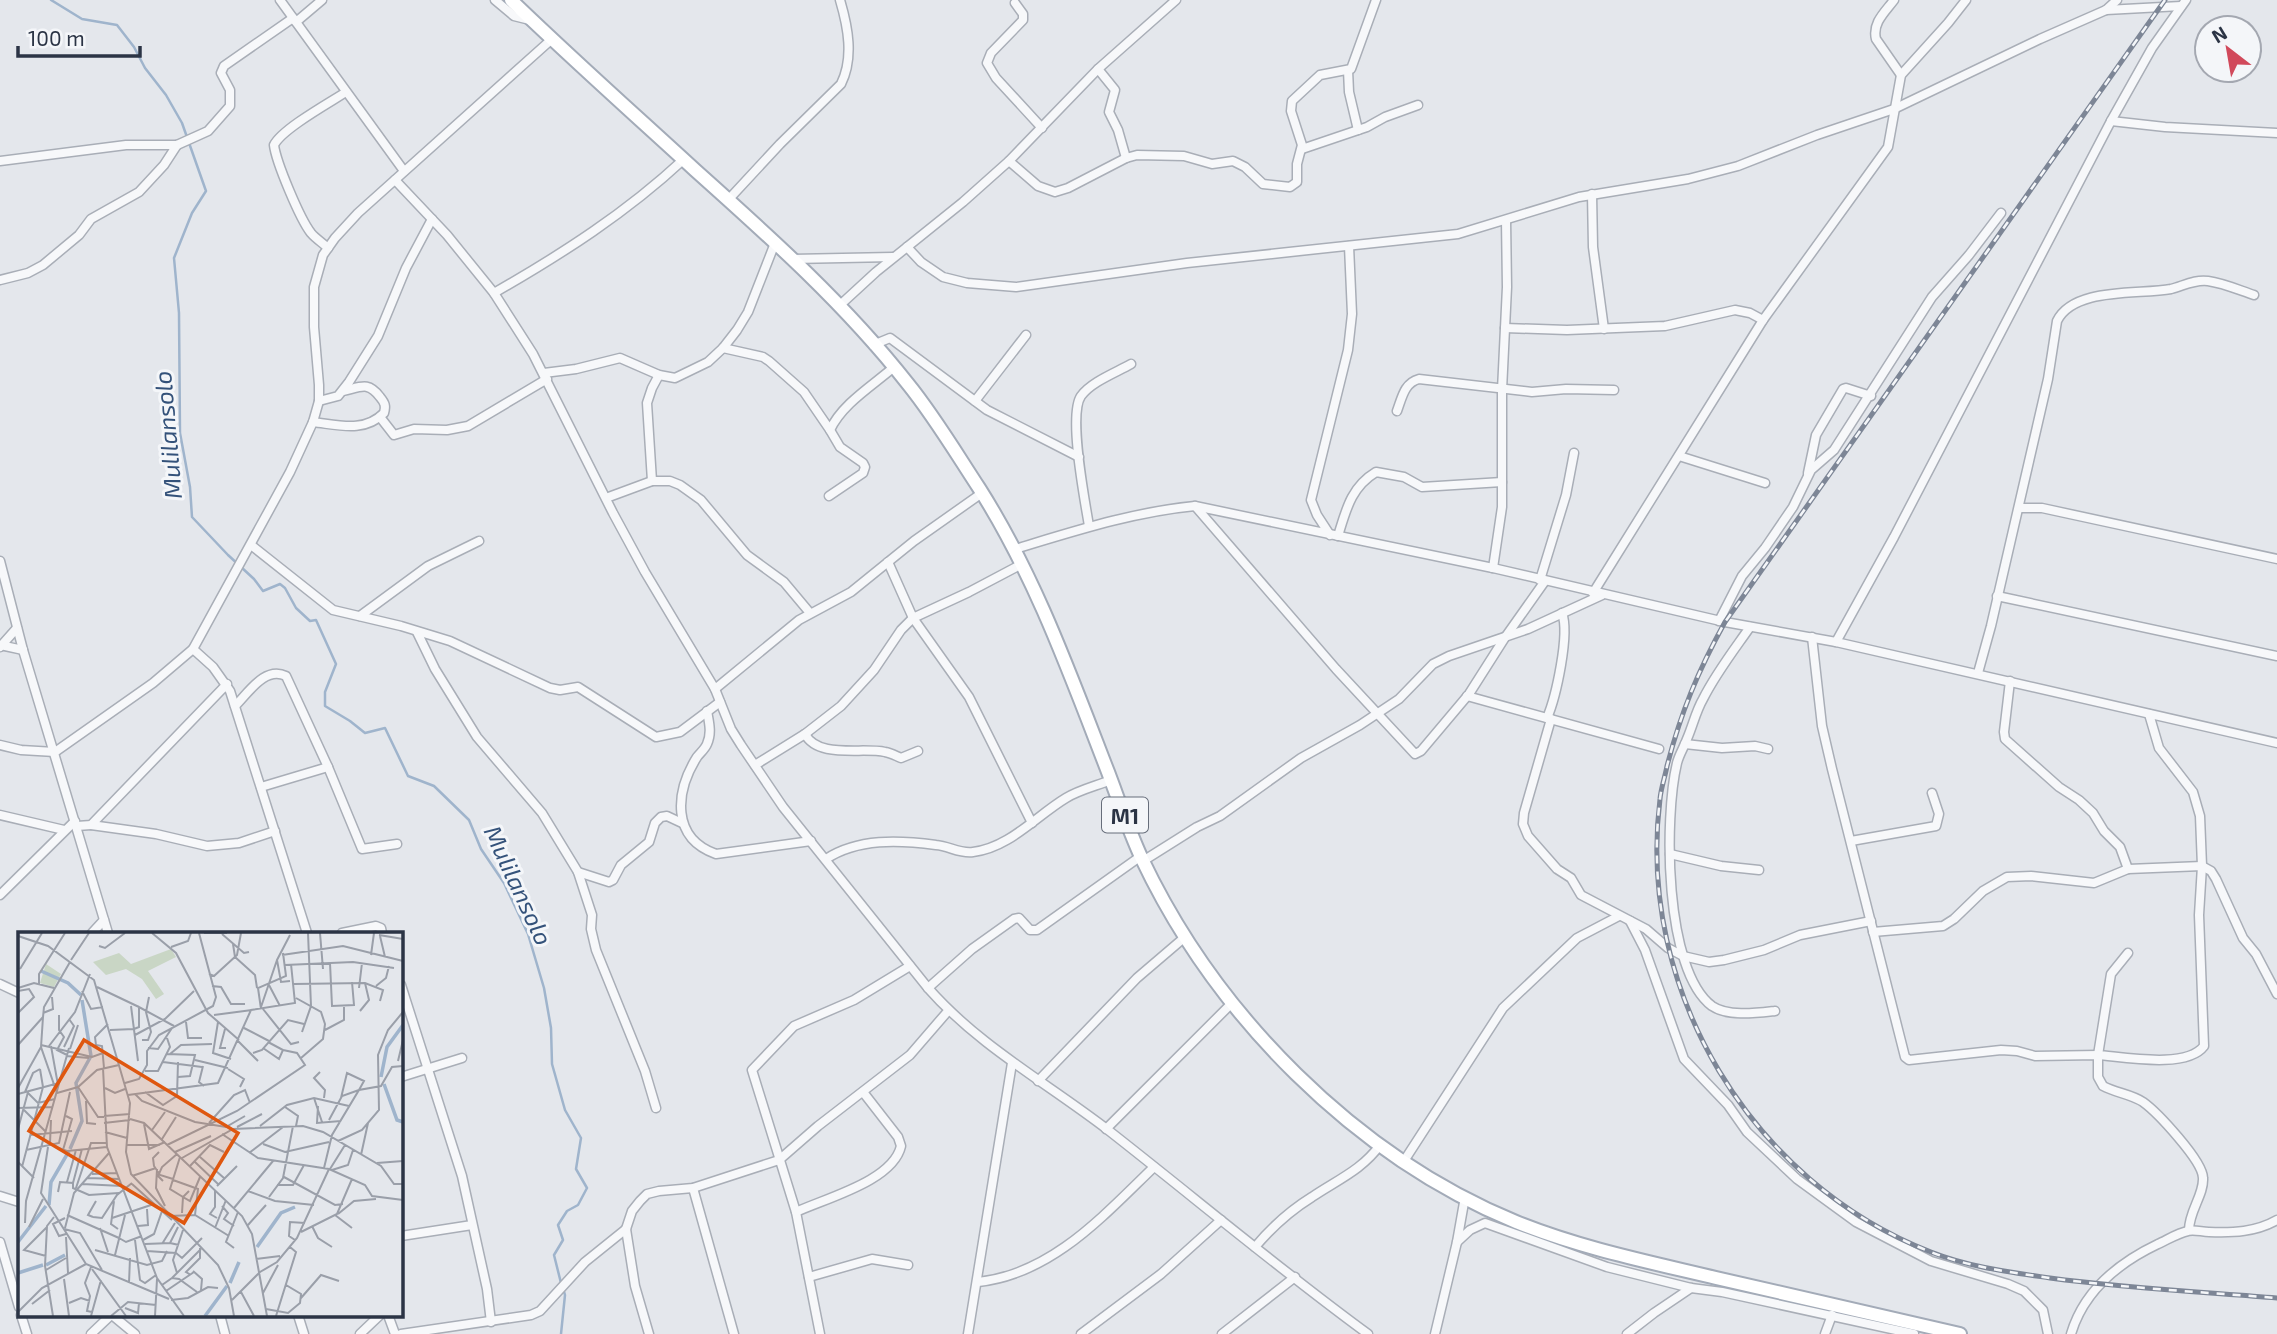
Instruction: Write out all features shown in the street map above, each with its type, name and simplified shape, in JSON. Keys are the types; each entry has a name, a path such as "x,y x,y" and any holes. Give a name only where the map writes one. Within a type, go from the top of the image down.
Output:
{"main road":[{"name":"M1","path":"512,0 792,259 894,367 926,408 1015,549 1053,629 1142,859 1185,937 1232,1003 1305,1083 1380,1145 1404,1161 1465,1197 1521,1224 1650,1264 1834,1312 1960,1334"}],"street":[{"path":"280,0 404,171"},
{"path":"0,161 126,145 183,142 208,131 230,106 230,90 221,73 224,66 322,0"},
{"path":"495,0 514,16 533,21"},
{"path":"729,200 780,144 841,84 846,74 848,57 847,25 840,0"},
{"path":"839,306 893,257 1009,161 1098,69 1176,0"},
{"path":"1009,161 1038,186 1055,192 1126,158 1138,155 1180,156 1212,164 1233,161 1245,167 1263,184 1290,187 1297,182 1297,164 1302,149 1291,111 1292,101 1313,79 1320,75 1348,70 1353,65 1376,0"},
{"path":"1894,0 1876,25 1874,33 1901,75"},
{"path":"928,988 972,949 1014,919 1019,918 1030,930 1037,930 1142,859 1220,816 1301,758 1399,699 1433,664 1449,656 1504,639 1597,594 1763,320 1888,147 1901,75 1966,0"},
{"path":"2106,10 2117,0"},
{"path":"1015,3 1023,14 1023,20 986,63 1041,128"},
{"path":"907,247 921,262 943,277 967,283 1016,286 1187,263 1450,236 1592,194 1688,179 1738,166 1894,109 2040,38 2106,10 2183,3"},
{"path":"1836,642 1894,537 2111,121 2152,48 2183,3"},
{"path":"0,745 21,750 55,751 153,683 193,649 290,472 313,422 319,401 314,287 317,270 328,248 358,213 552,39"},
{"path":"1098,69 1115,90 1109,112 1118,130 1126,158"},
{"path":"1348,70 1349,92 1358,130"},
{"path":"328,248 312,233 299,213 278,164 274,145 276,140 295,125 346,92"},
{"path":"1302,149 1418,105"},
{"path":"2111,121 2277,134"},
{"path":"0,280 28,273 43,265 79,235 91,219 139,192 183,142"},
{"path":"494,293 560,256 611,221 684,159"},
{"path":"395,180 432,219 494,293 545,376 645,572 715,689 731,729 783,807 928,988 948,1011 1012,1063 1106,1129 1368,1334"},
{"path":"1592,194 1593,247 1604,329"},
{"path":"1808,476 1835,450 1932,297 2001,213"},
{"path":"343,391 378,335 406,268 432,219"},
{"path":"1493,569 1502,507 1506,220"},
{"path":"380,417 394,435 420,428 458,430 477,422 545,376 620,358 659,376 675,378 682,375 708,362 723,348 748,312 775,243"},
{"path":"1334,536 1317,515 1311,500 1348,351 1352,314 1349,246"},
{"path":"792,259 893,257"},
{"path":"1978,673 2019,508 2060,314 2079,301 2171,289 2198,281 2213,282 2254,295"},
{"path":"1505,328 1604,329 1677,324 1735,310 1763,320"},
{"path":"975,401 1026,335"},
{"path":"873,345 890,338 1002,419 1079,457"},
{"path":"723,348 763,357 778,368 804,392 840,447 866,467 863,473 829,496"},
{"path":"1089,526 1079,457 1076,412 1079,398 1088,388 1131,364"},
{"path":"830,430 834,421 848,407 894,367"},
{"path":"652,481 647,403 659,376"},
{"path":"1397,411 1405,387 1415,379 1502,390 1614,390"},
{"path":"313,422 366,426 380,417 386,408 373,388 367,386 343,391 332,398 319,401"},
{"path":"1719,621 1742,576 1766,548 1793,508 1808,476 1815,438 1842,390 1846,388 1871,396"},
{"path":"1195,506 1376,714 1415,754 1421,751 1467,696 1543,580 1568,490 1574,453"},
{"path":"1679,456 1765,483"},
{"path":"1334,536 1350,497 1358,486 1376,472 1404,477 1422,487 1502,482"},
{"path":"606,498 652,481 670,481 692,492 741,549 783,582 810,613"},
{"path":"715,689 780,635 810,613 851,592 914,541 982,493"},
{"path":"1015,549 1089,526 1166,509 1195,506 1493,569 1719,621 1812,637 1978,673 2277,743"},
{"path":"2019,508 2042,508 2277,559"},
{"path":"360,617 428,566 479,541"},
{"path":"251,545 333,610 450,641 550,688 560,690 578,687 656,737 680,732 720,702"},
{"path":"0,561 23,650 108,932"},
{"path":"888,562 913,618 969,696 1032,823"},
{"path":"755,765 805,734 841,706 864,682 913,618 1022,565"},
{"path":"1997,596 2277,656"},
{"path":"1562,613 1565,623 1553,703 1523,824 1537,848 1571,878 1581,895 1652,932 1668,948 1683,956 1709,962 1756,953 1800,934 1871,921"},
{"path":"1750,627 1704,697 1677,763 1673,785 1670,854 1674,912 1683,956 1700,990 1715,1008 1742,1013 1775,1011"},
{"path":"0,646 18,628"},
{"path":"417,632 435,669 477,737 542,813 578,872 592,915 591,929 596,950 645,1071 656,1108"},
{"path":"1812,637 1822,726 1907,1059 2001,1050 2035,1056 2098,1055 2181,1059 2192,1056 2204,1046 2199,915 2202,866 2198,806 2193,792 2159,748 2149,714"},
{"path":"0,646 23,650"},
{"path":"193,649 227,684 307,932"},
{"path":"235,706 266,675 273,672 286,676 362,849 397,844"},
{"path":"2010,681 2005,739 2059,788 2094,813 2104,831 2120,847 2128,869"},
{"path":"91,825 227,684"},
{"path":"1467,696 1659,749"},
{"path":"707,711 709,736 694,764 681,803 682,823 691,839 702,849 716,854 811,841"},
{"path":"805,734 811,743 821,747 888,752 901,758 918,751"},
{"path":"1685,744 1722,748 1755,746 1768,749"},
{"path":"261,787 328,767"},
{"path":"826,859 843,849 883,841 939,845 961,852 976,852 1002,841 1032,823 1066,798 1111,780"},
{"path":"1851,841 1937,826 1939,814 1933,793"},
{"path":"0,815 64,830"},
{"path":"578,872 609,882 614,880 621,865 649,842 655,823 661,817 667,816 682,823"},
{"path":"0,895 64,830 76,823 156,834 207,846 239,843 275,831"},
{"path":"1670,854 1721,866 1759,870"},
{"path":"1874,932 1943,926 1983,891 2007,877 2031,876 2094,883 2128,869 2202,866 2211,871 2216,879 2243,938 2260,961 2277,994"},
{"path":"1404,1161 1503,1008 1577,938 1619,916"},
{"path":"93,932 104,920"},
{"path":"1630,920 1645,950 1684,1059 1728,1105 1747,1132 1797,1179 1856,1222 1931,1261 2024,1291 2034,1298 2043,1310 2048,1334"},
{"path":"347,932 376,926 381,932"},
{"path":"1038,1081 1137,978 1185,937"},
{"path":"2128,953 2111,974 2098,1055 2098,1077 2103,1086 2135,1098 2151,1108 2199,1166 2203,1178 2190,1214 2189,1230"},
{"path":"820,1334 796,1212 753,1067 794,1026 854,1000 911,966"},
{"path":"0,984 18,993"},
{"path":"402,988 462,1176 487,1289 491,1322"},
{"path":"1106,1129 1232,1003"},
{"path":"649,1334 635,1286 626,1229 632,1211 647,1194 693,1188 779,1160 818,1126 910,1055 948,1011"},
{"path":"402,1077 462,1058"},
{"path":"968,1334 1012,1063"},
{"path":"796,1212 882,1172 896,1157 901,1146 898,1137 863,1092"},
{"path":"1255,1247 1311,1197 1362,1166 1380,1145"},
{"path":"978,1282 1028,1269 1057,1253 1114,1206 1154,1167"},
{"path":"693,1188 734,1334"},
{"path":"0,1196 18,1202"},
{"path":"1435,1334 1458,1242 1465,1197"},
{"path":"1081,1334 1161,1275 1221,1220"},
{"path":"2071,1334 2077,1316 2110,1272 2139,1253 2189,1230 2238,1232 2265,1227 2277,1220"},
{"path":"1458,1242 1469,1230 1485,1223 1607,1267 1691,1288 1834,1312 1887,1331 1914,1334"},
{"path":"402,1236 472,1224"},
{"path":"401,1334 491,1322 540,1311 585,1262 626,1229"},
{"path":"0,1242 18,1304"},
{"path":"808,1277 872,1259 908,1265"},
{"path":"1222,1334 1295,1277"},
{"path":"1627,1334 1654,1312 1691,1288"},
{"path":"1825,1334 1834,1312"},
{"path":"22,1316 27,1334"},
{"path":"91,1334 111,1316"},
{"path":"113,1316 135,1334"},
{"path":"220,1316 225,1334"},
{"path":"298,1316 304,1334"},
{"path":"360,1334 379,1316"},
{"path":"388,1316 395,1334"},
{"path":"1352,1334 1360,1328"}],"waterway":[{"name":"Mulilansolo","path":"51,0 82,19 117,25 166,95 182,123 206,191 192,213 174,258 179,313 180,433 190,487 192,517 263,591 280,584 296,608 310,621 316,620 336,664 325,692 325,706 365,733 385,728 408,776 434,786 469,820 481,849 504,883 528,934 544,988 551,1028 552,1064 565,1110 581,1138 576,1169 587,1188 578,1205 567,1211 558,1225 563,1240 554,1255 561,1283"},
{"name":"Mulilansolo","path":"561,1334 565,1295 563,1288"}],"railway":[{"path":"2165,0 1725,622 1691,692 1667,766 1660,799 1657,870 1667,941 1688,1008 1719,1071 1760,1128 1809,1179 1867,1220 1931,1252 1989,1268 2106,1284 2277,1298"}]}
